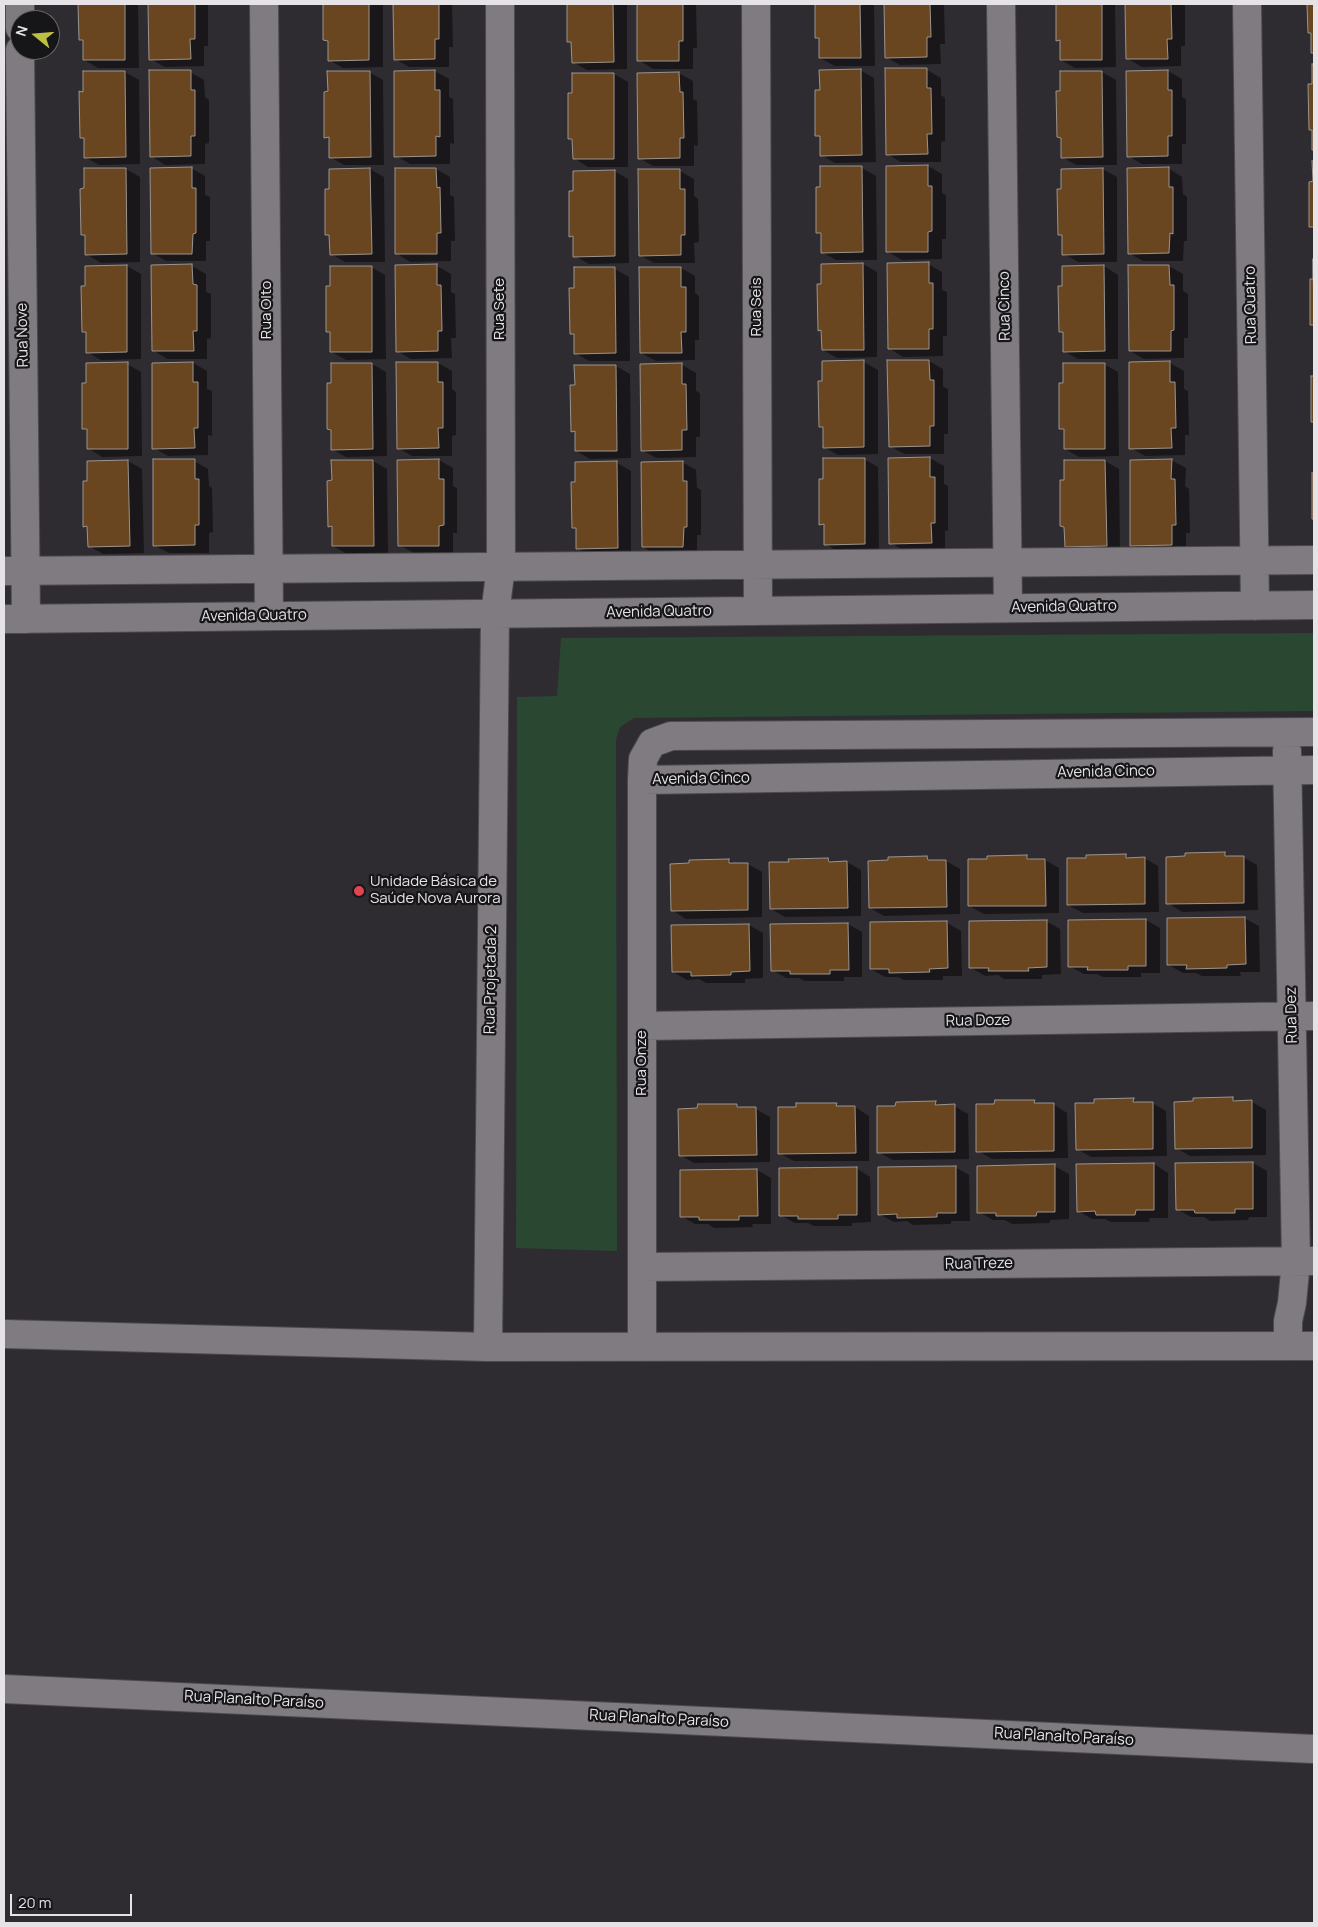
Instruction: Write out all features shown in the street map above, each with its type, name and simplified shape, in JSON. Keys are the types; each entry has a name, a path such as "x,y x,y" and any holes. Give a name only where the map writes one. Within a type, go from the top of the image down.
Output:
{"street":[{"name":"Rua OIto","path":"264,4 269,616"},
{"name":"Rua Sete","path":"495,614 501,566 500,4"},
{"name":"Rua Seis","path":"756,4 758,611"},
{"name":"Rua Cinco","path":"1001,4 1008,608"},
{"name":"Rua Quatro","path":"1248,4 1255,606"},
{"name":"Rua Nove","path":"15,619 20,60"},
{"path":"15,571 1314,560"},
{"name":"Avenida Quatro","path":"15,619 1314,605"},
{"name":"Rua Projetada 2","path":"488,1347 495,614"},
{"name":"Rua Dez","path":"1287,732 1303,1016 1305,1261 1288,1321 1301,1346"},
{"name":"Avenida Cinco","path":"1314,732 671,736 652,743 643,759 642,780 1314,770"},
{"name":"Rua Onze","path":"642,780 642,1347"},
{"name":"Rua Doze","path":"642,1026 1303,1016"},
{"name":"Rua Treze","path":"643,1267 1305,1261"},
{"path":"4,1334 488,1347 1301,1346"},
{"name":"Rua Planalto Paraíso","path":"4,1689 1314,1748"}],"green space":[{"path":"1314,633 1314,711 634,718 620,727 616,740 617,1251 516,1248 517,697 557,696 561,638"}],"building":[{"path":"78,4 125,4 125,60 83,60 83,40 79,40"},
{"path":"148,4 195,4 195,39 190,39 191,59 149,60"},
{"path":"323,4 369,4 369,60 328,61 328,41 323,40"},
{"path":"393,4 439,4 439,39 435,39 435,59 394,60"},
{"path":"567,4 613,4 614,62 572,63 571,42 567,42"},
{"path":"637,4 683,4 683,41 679,41 679,61 637,61"},
{"path":"815,4 860,4 861,58 819,58 819,38 815,38"},
{"path":"884,4 930,4 931,37 927,37 927,57 885,58"},
{"path":"1056,4 1102,4 1102,60 1060,60 1060,40 1056,41"},
{"path":"1125,4 1171,4 1172,39 1167,39 1168,59 1126,59"},
{"path":"1307,4 1314,4 1314,53 1311,53 1311,33 1308,33"},
{"path":"1312,64 1314,64 1314,150 1312,150 1312,130 1309,130 1308,84 1312,84"},
{"path":"885,68 927,68 927,88 931,88 932,134 927,134 928,154 886,155"},
{"path":"861,69 862,155 820,156 820,136 815,136 815,90 820,90 819,70"},
{"path":"149,70 191,70 191,90 195,90 195,136 191,136 191,156 150,157"},
{"path":"435,70 435,90 440,90 440,137 436,136 436,156 394,157 394,71"},
{"path":"1168,70 1168,90 1172,90 1172,136 1168,136 1168,156 1127,157 1126,71"},
{"path":"83,71 125,71 126,157 84,158 84,138 80,138 79,91 83,92"},
{"path":"327,71 370,71 371,157 329,158 329,137 324,138 324,92 328,91"},
{"path":"1060,71 1102,71 1103,157 1061,158 1061,138 1057,137 1056,91 1060,91"},
{"path":"679,72 680,92 683,92 684,138 680,138 680,158 638,159 637,73"},
{"path":"572,73 614,73 614,159 573,159 572,139 568,139 568,93 572,93"},
{"path":"1312,161 1314,161 1314,227 1309,227 1309,182 1313,181"},
{"path":"928,165 928,186 932,186 932,231 928,232 928,252 886,252 886,166"},
{"path":"820,166 862,166 863,252 821,253 821,233 816,233 816,187 820,187"},
{"path":"192,167 192,188 196,188 196,233 193,234 192,254 151,254 150,168"},
{"path":"1169,167 1169,187 1173,187 1173,234 1170,233 1169,253 1128,254 1127,168"},
{"path":"84,168 126,168 127,254 85,255 85,235 81,235 80,189 84,188"},
{"path":"370,168 372,254 330,255 329,235 325,235 325,189 329,189 329,169"},
{"path":"395,168 436,168 437,188 440,187 441,233 437,233 437,254 395,254"},
{"path":"1103,168 1104,254 1062,255 1062,235 1058,235 1057,189 1061,189 1061,169"},
{"path":"638,169 680,169 680,189 685,189 685,235 681,235 681,255 639,256"},
{"path":"615,170 615,256 573,257 573,236 569,237 569,191 573,191 573,171"},
{"path":"1313,259 1314,325 1310,325 1310,279 1313,279"},
{"path":"929,262 929,283 933,283 933,329 929,329 929,349 888,349 887,263"},
{"path":"863,263 864,350 822,350 821,330 818,331 817,284 821,284 821,264"},
{"path":"192,264 193,284 197,285 197,331 193,331 194,351 152,351 151,265"},
{"path":"437,264 437,285 441,285 442,331 438,331 438,351 396,352 395,265"},
{"path":"127,265 127,352 86,353 86,332 82,332 81,286 85,286 85,266"},
{"path":"1104,265 1105,351 1063,352 1063,332 1059,332 1058,286 1062,286 1062,266"},
{"path":"1128,265 1169,265 1170,285 1174,285 1174,330 1171,331 1171,351 1129,351"},
{"path":"330,266 372,266 372,352 330,352 330,332 326,332 326,286 330,286"},
{"path":"574,267 615,267 616,353 574,354 574,334 570,334 569,288 574,288"},
{"path":"639,267 681,267 681,287 686,287 686,332 681,332 682,353 640,353"},
{"path":"864,360 864,447 823,448 823,427 819,427 818,381 822,381 822,361"},
{"path":"887,360 929,360 930,380 934,380 934,426 930,426 930,446 889,447"},
{"path":"1170,361 1170,382 1175,382 1176,428 1171,428 1172,448 1129,449 1129,362"},
{"path":"128,362 128,449 87,449 87,429 82,429 82,383 86,383 86,363"},
{"path":"193,362 193,382 198,382 198,428 194,428 195,448 152,449 152,363"},
{"path":"396,362 438,362 438,382 443,382 443,428 438,428 439,448 397,449"},
{"path":"331,363 372,363 373,449 331,450 331,430 327,429 327,383 331,383"},
{"path":"682,363 682,384 686,384 687,430 682,430 682,450 641,451 640,364"},
{"path":"1063,363 1105,363 1105,449 1064,449 1064,429 1059,429 1059,383 1063,383"},
{"path":"574,365 616,365 617,451 575,451 575,431 571,432 570,385 575,385"},
{"path":"1311,376 1314,376 1314,422 1311,422"},
{"path":"930,457 930,477 935,477 935,523 931,523 932,543 889,544 888,458"},
{"path":"823,458 865,458 865,544 824,545 824,524 819,525 819,479 823,479"},
{"path":"153,459 195,459 195,479 199,479 199,525 195,525 195,545 153,546"},
{"path":"439,459 439,479 444,479 444,525 439,526 439,546 398,546 397,460"},
{"path":"1172,459 1171,479 1175,479 1176,525 1172,525 1172,545 1130,546 1130,460"},
{"path":"128,460 130,546 88,547 87,526 83,527 83,481 87,481 87,461"},
{"path":"331,460 373,460 374,546 332,546 332,526 328,527 327,481 332,480"},
{"path":"1064,460 1105,460 1107,546 1065,547 1064,527 1060,526 1060,480 1064,480"},
{"path":"617,461 618,548 576,549 576,528 572,528 571,482 575,482 575,462"},
{"path":"683,461 683,481 687,481 687,527 684,527 683,547 642,547 641,462"},
{"path":"1312,473 1314,473 1314,519 1312,519"},
{"path":"1225,852 1225,856 1244,856 1244,903 1166,904 1166,857 1185,856 1185,853"},
{"path":"1126,854 1126,858 1145,857 1145,904 1067,905 1067,858 1086,858 1086,855"},
{"path":"1027,855 1027,859 1045,859 1046,906 968,906 968,859 987,859 987,856"},
{"path":"927,856 928,860 946,860 947,907 869,908 868,861 888,860 888,857"},
{"path":"828,858 829,862 847,861 848,908 770,909 769,862 789,862 788,859"},
{"path":"729,859 729,863 748,863 748,910 671,911 670,864 689,863 689,860"},
{"path":"1245,917 1246,964 1227,965 1227,968 1186,969 1187,965 1167,965 1167,918"},
{"path":"1146,919 1146,966 1128,966 1128,970 1087,970 1088,967 1068,967 1068,920"},
{"path":"1047,920 1047,967 1028,968 1029,971 988,971 989,968 969,968 969,921"},
{"path":"947,921 948,968 929,969 930,972 889,973 889,969 870,969 870,922"},
{"path":"848,923 849,970 830,970 830,974 790,974 790,971 771,971 770,924"},
{"path":"749,924 750,971 731,972 731,975 691,976 691,972 672,972 671,925"},
{"path":"1233,1097 1233,1101 1252,1100 1252,1148 1175,1149 1174,1102 1193,1101 1193,1098"},
{"path":"1134,1098 1133,1102 1153,1102 1153,1149 1076,1150 1075,1103 1094,1103 1094,1099"},
{"path":"995,1100 1035,1100 1034,1103 1054,1103 1054,1151 976,1152 976,1104 994,1104"},
{"path":"936,1101 935,1105 955,1104 955,1152 877,1153 877,1106 895,1106 896,1102"},
{"path":"796,1103 837,1103 836,1106 855,1106 856,1153 778,1154 778,1107 796,1107"},
{"path":"698,1104 737,1104 737,1107 756,1107 757,1155 679,1156 678,1109 697,1108"},
{"path":"1253,1162 1253,1209 1235,1209 1235,1213 1195,1213 1194,1210 1176,1210 1175,1163"},
{"path":"1154,1163 1154,1210 1136,1210 1135,1215 1096,1215 1095,1211 1077,1212 1076,1164"},
{"path":"1055,1164 1055,1212 1037,1212 1036,1216 996,1216 996,1213 977,1213 977,1166"},
{"path":"956,1166 956,1213 937,1213 937,1217 897,1218 897,1214 878,1215 878,1167"},
{"path":"857,1167 857,1215 838,1215 838,1219 798,1219 798,1216 779,1216 779,1168"},
{"path":"757,1169 758,1216 739,1216 739,1220 699,1220 699,1217 680,1217 680,1170"}],"place":[{"name":"Unidade Básica de Saúde Nova Aurora","path":"359,891"}]}
